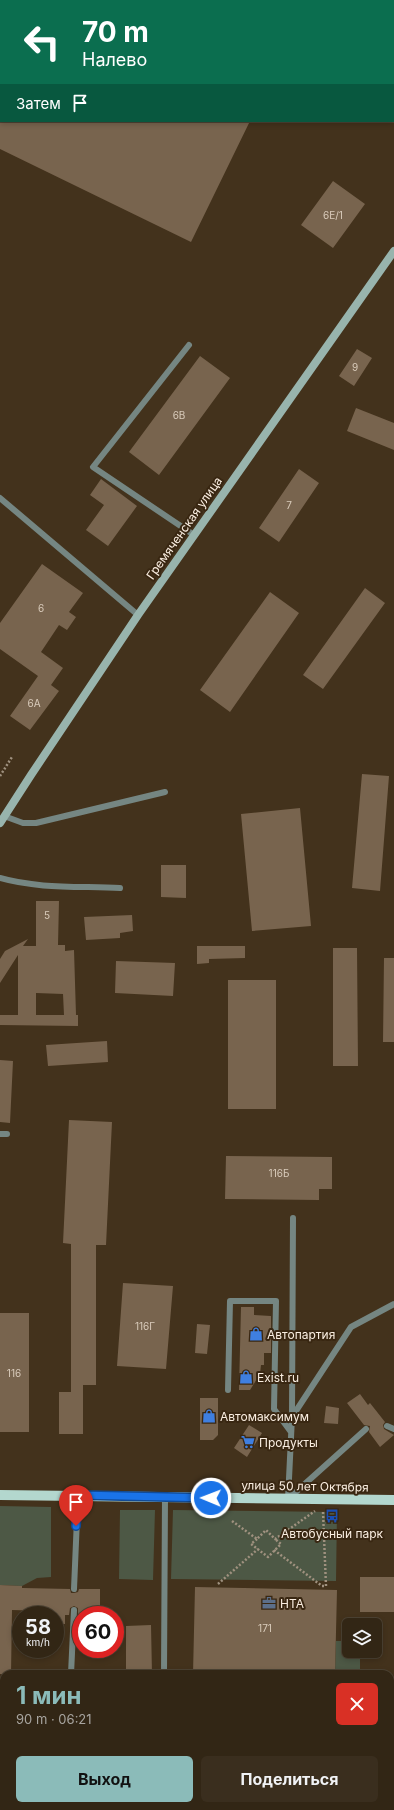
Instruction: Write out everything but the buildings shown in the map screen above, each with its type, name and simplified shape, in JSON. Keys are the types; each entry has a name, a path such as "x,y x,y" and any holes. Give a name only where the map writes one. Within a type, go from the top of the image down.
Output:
{"main road":[{"name":"Гремяченская улица","path":"2,820 138,615 394,251"},
{"name":"улица 50 лет Октября","path":"0,1495 394,1500"}],"lane":[{"path":"189,344 93,467 194,535"},
{"path":"0,498 112,595 138,615"},
{"path":"2,820 22,824 36,823 165,792"},
{"path":"0,878 17,883 40,885 120,888"},
{"path":"0,1134 7,1134"},
{"path":"288,1499 292,1417 293,1218"},
{"path":"228,1390 230,1301 276,1301 274,1409 291,1432"},
{"path":"292,1417 351,1327 394,1304"},
{"path":"387,1426 394,1429"},
{"path":"288,1499 366,1429"},
{"path":"74,1589 78,1495"},
{"path":"164,1670 165,1497"},
{"path":"71,1670 72,1653"}],"path":[{"path":"0,776 12,757"},
{"path":"275,1539 314,1512"},
{"path":"274,1550 322,1586 326,1586 323,1512"},
{"path":"232,1522 257,1539"},
{"path":"266,1530 275,1539 281,1544 268,1557 251,1544 266,1530"},
{"path":"218,1584 258,1550"}],"green space":[{"path":"0,1506 51,1507 51,1577 37,1578 22,1586 0,1585"},
{"path":"120,1510 155,1510 153,1580 119,1579"},
{"path":"173,1510 337,1512 336,1581 171,1579"},
{"path":"336,1641 342,1641 342,1658 360,1658 360,1670 335,1670"}],"place":[{"name":"Автопартия","path":"256,1334"},
{"name":"Exist.ru","path":"246,1377"},
{"name":"Автомаксимум","path":"209,1416"},
{"name":"Продукты","path":"248,1442"},
{"name":"Автобусный парк","path":"332,1516"},
{"name":"НТА","path":"269,1603"}],"route":[{"path":"76,1526 78,1495 211,1498"}]}
